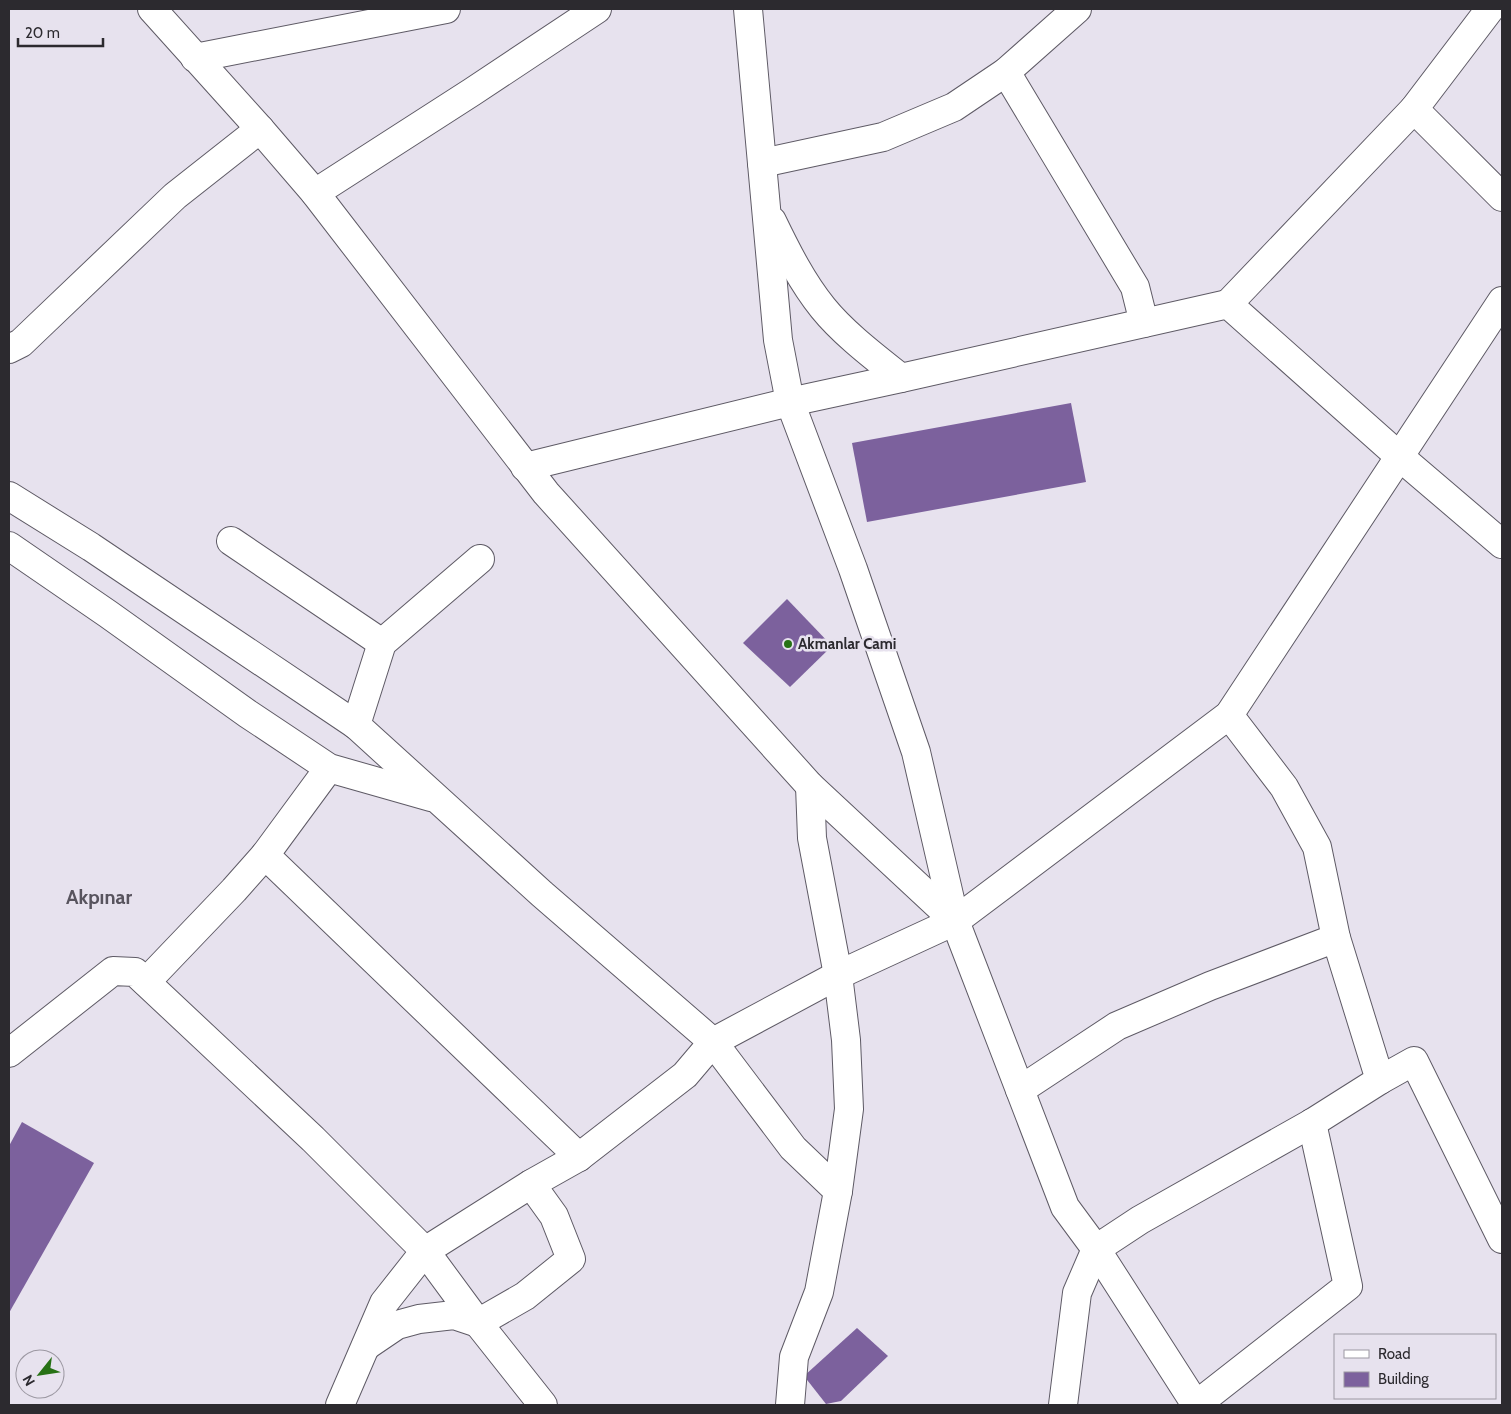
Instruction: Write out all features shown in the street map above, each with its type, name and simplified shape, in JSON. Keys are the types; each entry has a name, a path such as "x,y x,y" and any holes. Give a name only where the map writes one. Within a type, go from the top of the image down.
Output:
{"street":[{"path":"152,9 315,193 546,493 810,786 955,921"},
{"path":"195,58 446,9"},
{"path":"315,193 558,21 597,9"},
{"path":"748,9 778,340 790,402 853,569 916,752 955,921 1065,1208 1096,1249 1196,1405 1348,1286 1312,1123"},
{"path":"762,163 883,137 954,107 1006,72 1077,9"},
{"path":"526,467 790,402 1228,304 1414,109 1490,9"},
{"path":"1006,72 1135,287 1144,323"},
{"path":"1414,109 1502,197"},
{"path":"9,349 21,343 175,196 260,129"},
{"path":"765,207 795,267 824,309 856,341 901,378"},
{"path":"340,1405 384,1303 426,1251 532,1184 579,1157 685,1075 713,1042 838,975 955,921 1229,715 1502,301"},
{"path":"1228,304 1400,457 1502,544"},
{"path":"9,496 90,547 356,725 542,894 713,1042 792,1148 838,1191"},
{"path":"231,541 382,644"},
{"path":"9,546 248,714 329,768 437,799"},
{"path":"356,725 382,644 480,559"},
{"path":"1229,715 1284,787 1317,847 1336,938 1380,1080"},
{"path":"146,982 234,890 265,854 329,768"},
{"path":"790,1405 794,1357 819,1292 838,1191 849,1109 846,1040 838,975 812,838 810,786"},
{"path":"265,854 579,1157"},
{"path":"1020,1090 1117,1026 1210,986 1336,938"},
{"path":"9,1053 113,971 134,972 313,1138 426,1251 478,1323 543,1405"},
{"path":"1063,1405 1077,1293 1096,1249 1140,1220 1312,1123 1414,1061 1502,1239"},
{"path":"366,1346 397,1325 419,1319 454,1315 478,1323 525,1296 571,1259 554,1216 532,1184"}],"building":[{"path":"1071,403 1086,482 867,522 852,443"},
{"name":"Akmanlar Cami","path":"787,599 832,646 790,687 743,643"},
{"path":"22,1122 94,1163 9,1313 9,1146"},
{"path":"857,1328 888,1356 841,1401 826,1404 804,1376"}],"place":[{"name":"Akmanlar Cami","path":"788,644"}],"district":[{"name":"Akpınar","path":"99,897"}]}
